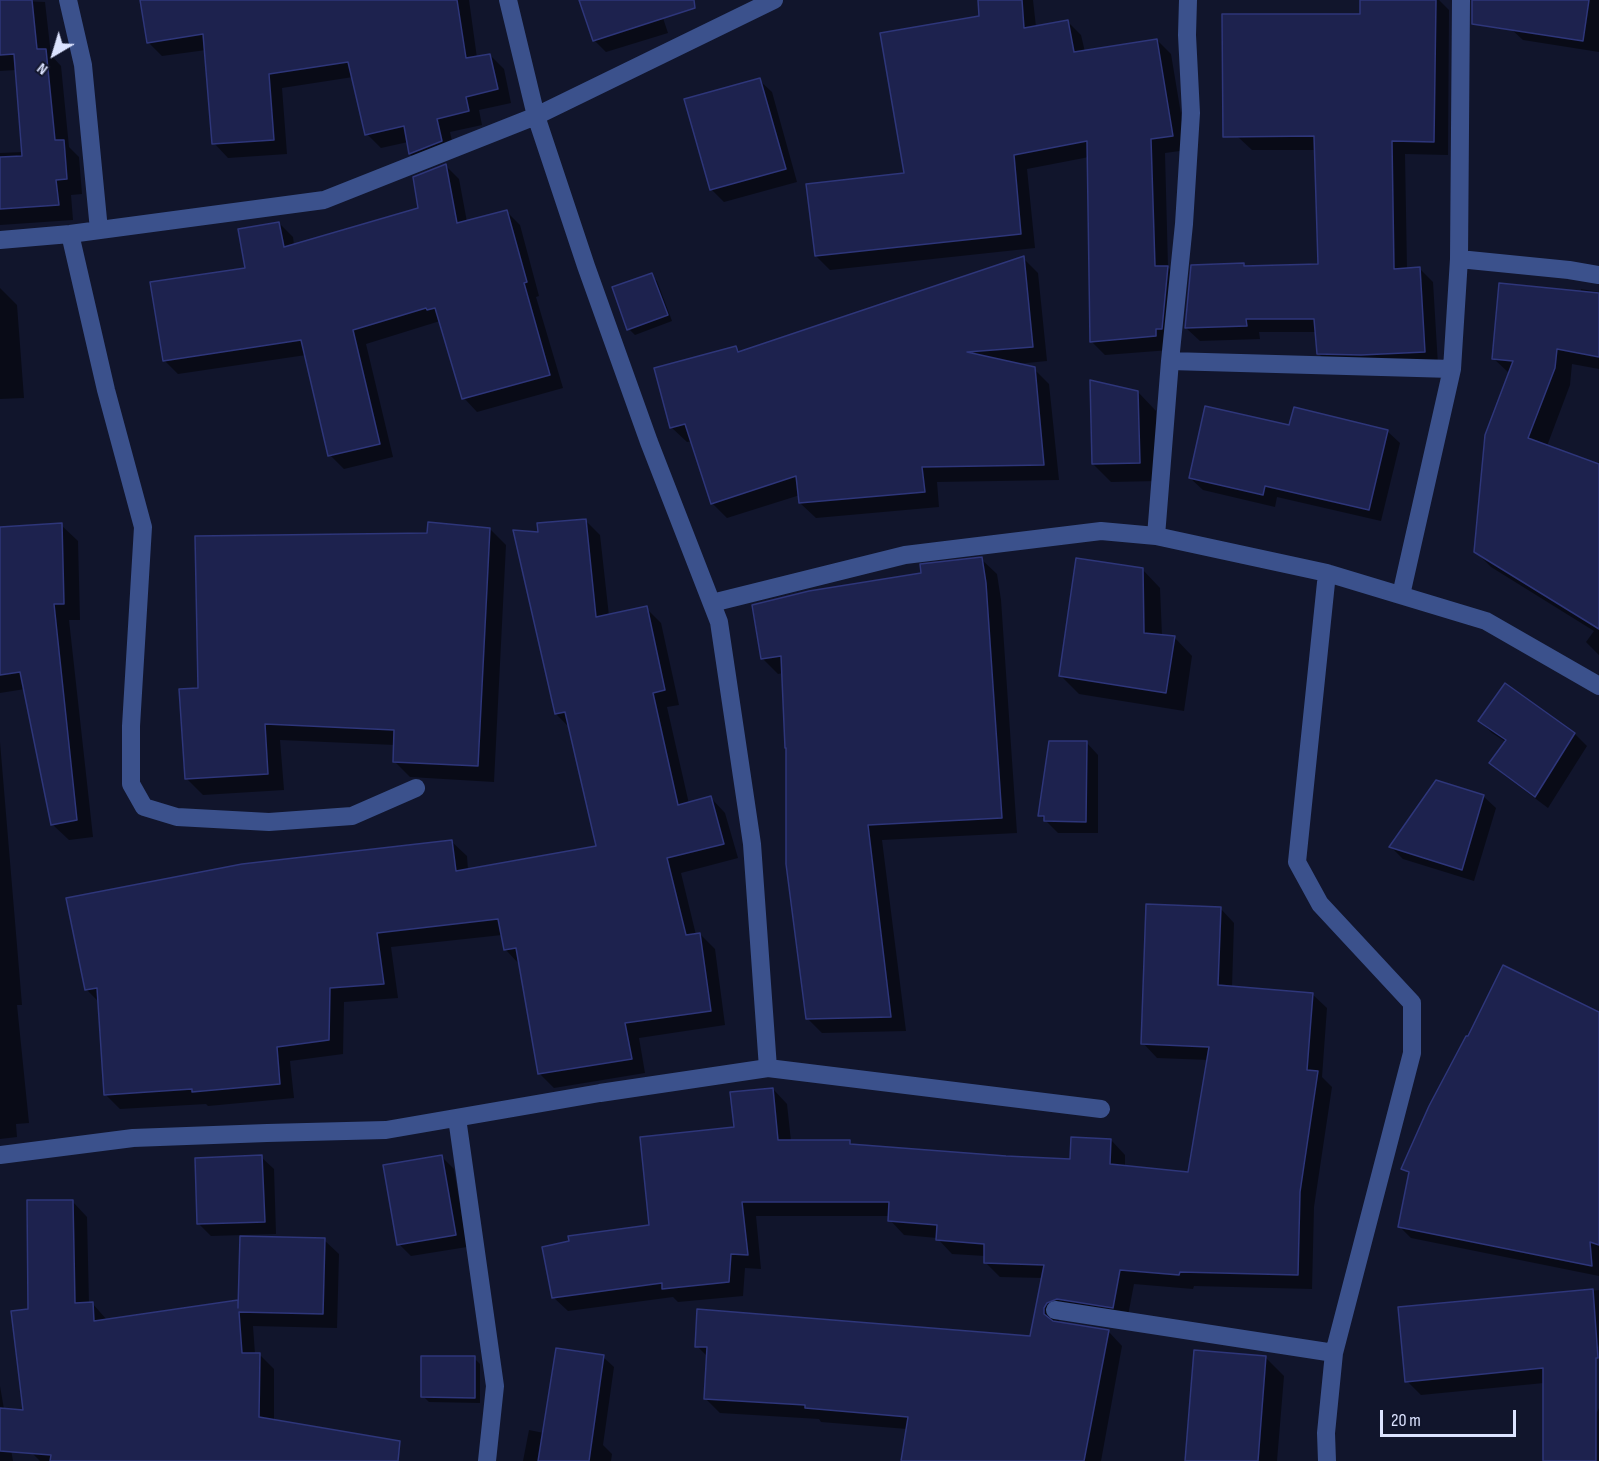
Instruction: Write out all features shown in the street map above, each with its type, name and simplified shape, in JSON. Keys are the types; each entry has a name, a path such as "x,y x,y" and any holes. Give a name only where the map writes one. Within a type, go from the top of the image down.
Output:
{"street":[{"path":"68,0 83,65 99,230"},
{"path":"508,0 536,116 649,442 719,622 752,844 768,1068"},
{"path":"0,240 70,234 324,200 536,116 774,0"},
{"path":"1156,536 1184,224 1191,113 1187,35 1188,0"},
{"path":"1401,595 1452,369 1459,259 1461,0"},
{"path":"70,234 106,390 143,527 131,726 131,784 144,807 177,818 269,822 352,816 416,788"},
{"path":"1459,259 1599,275"},
{"path":"1170,361 1452,369"},
{"path":"712,603 905,555 1101,531 1156,536 1327,573 1486,621 1599,686"},
{"path":"1327,573 1296,862 1320,904 1412,1003 1412,1053 1334,1353 1326,1433 1327,1461"},
{"path":"0,1155 133,1138 386,1130 611,1091 768,1068 1101,1109"},
{"path":"457,1118 495,1386 487,1461"},
{"path":"1055,1310 1334,1353"}],"building":[{"path":"0,0 32,0 37,49 46,49 55,140 64,140 67,179 56,180 59,205 0,209 0,157 22,156 14,54 0,55"},
{"path":"140,0 457,0 466,58 490,54 498,89 466,97 469,111 437,119 442,141 409,154 404,126 365,135 348,62 269,74 274,140 212,144 203,34 147,43"},
{"path":"579,0 694,0 695,8 593,41"},
{"path":"978,0 1022,0 1024,28 1068,20 1074,52 1157,39 1173,136 1151,139 1155,266 1168,266 1162,329 1156,329 1156,336 1090,342 1087,141 1014,155 1021,234 815,256 806,184 904,173 880,33 979,16"},
{"path":"1360,0 1436,0 1434,142 1392,141 1394,269 1420,267 1425,352 1361,355 1317,354 1314,319 1246,319 1247,326 1185,328 1191,265 1318,264 1314,136 1223,137 1222,14 1360,14"},
{"path":"1472,0 1589,0 1583,41 1472,24"},
{"path":"760,78 786,169 710,190 684,99"},
{"path":"446,164 457,223 507,210 527,282 524,283 550,375 462,399 435,308 427,310 426,308 353,330 380,444 328,456 301,340 163,361 150,282 245,268 238,229 279,222 284,247 418,208 413,177"},
{"path":"1024,256 1033,347 967,352 1035,367 1044,465 922,467 925,492 799,503 796,476 711,504 685,424 670,428 654,368 736,346 738,352"},
{"path":"652,273 668,315 627,330 612,287"},
{"path":"1499,283 1599,293 1599,357 1557,349 1555,368 1528,438 1599,464 1599,629 1474,552 1485,435 1513,361 1492,359"},
{"path":"1090,380 1138,391 1140,463 1092,464"},
{"path":"1205,406 1289,425 1294,407 1388,430 1369,510 1265,486 1263,495 1189,478"},
{"path":"586,519 596,617 647,606 665,690 653,693 678,805 711,796 724,844 667,858 686,935 700,933 711,1011 625,1023 632,1059 538,1074 516,948 504,950 498,919 377,933 384,984 330,988 329,1040 277,1047 280,1084 192,1092 192,1089 104,1095 97,988 85,990 66,898 242,864 452,840 456,871 596,846 565,712 555,714 513,530 538,532 537,523"},
{"path":"428,522 490,528 478,766 393,762 394,730 265,724 268,774 185,779 179,689 198,688 195,536 427,533"},
{"path":"62,523 64,604 54,604 77,820 51,825 20,672 0,675 0,527"},
{"path":"982,557 986,583 1002,818 868,825 891,1017 806,1019 786,864 786,748 781,656 761,659 752,605 809,591 921,573 920,564"},
{"path":"1076,558 1143,568 1144,633 1175,636 1166,693 1059,676"},
{"path":"1505,683 1575,733 1535,797 1489,763 1506,740 1478,721"},
{"path":"1049,741 1087,741 1086,822 1044,821 1044,816 1038,816"},
{"path":"1436,780 1484,795 1462,870 1389,847"},
{"path":"1146,904 1221,907 1218,985 1313,993 1307,1070 1318,1071 1300,1192 1298,1275 1180,1272 1179,1275 1120,1270 1113,1308 1057,1299 1047,1303 1044,1314 1053,1321 1109,1330 1084,1461 901,1461 908,1417 805,1408 805,1405 704,1399 707,1347 695,1347 697,1309 1030,1336 1044,1265 984,1263 984,1244 936,1240 937,1225 888,1221 889,1202 742,1202 748,1255 731,1254 729,1282 662,1289 662,1283 552,1298 542,1247 569,1241 568,1236 649,1225 640,1137 734,1127 730,1092 773,1088 778,1140 850,1140 850,1144 1070,1159 1071,1137 1111,1139 1110,1164 1188,1172 1209,1047 1141,1044"},
{"path":"1503,965 1599,1012 1599,1245 1590,1242 1592,1266 1398,1227 1409,1172 1401,1169 1429,1106 1468,1036"},
{"path":"262,1155 265,1222 197,1224 195,1158"},
{"path":"442,1155 456,1235 397,1245 383,1165"},
{"path":"27,1200 73,1200 75,1303 93,1302 94,1321 238,1300 238,1308 240,1236 325,1238 323,1314 239,1312 242,1353 260,1353 259,1417 400,1441 398,1461 50,1461 51,1455 0,1451 0,1408 23,1410 11,1311 28,1309"},
{"path":"1593,1289 1598,1358 1596,1358 1596,1461 1543,1461 1543,1368 1405,1382 1398,1307"},
{"path":"556,1348 604,1355 589,1461 538,1461"},
{"path":"1194,1350 1266,1356 1258,1461 1185,1461"},
{"path":"421,1356 475,1356 475,1398 421,1397"}]}
